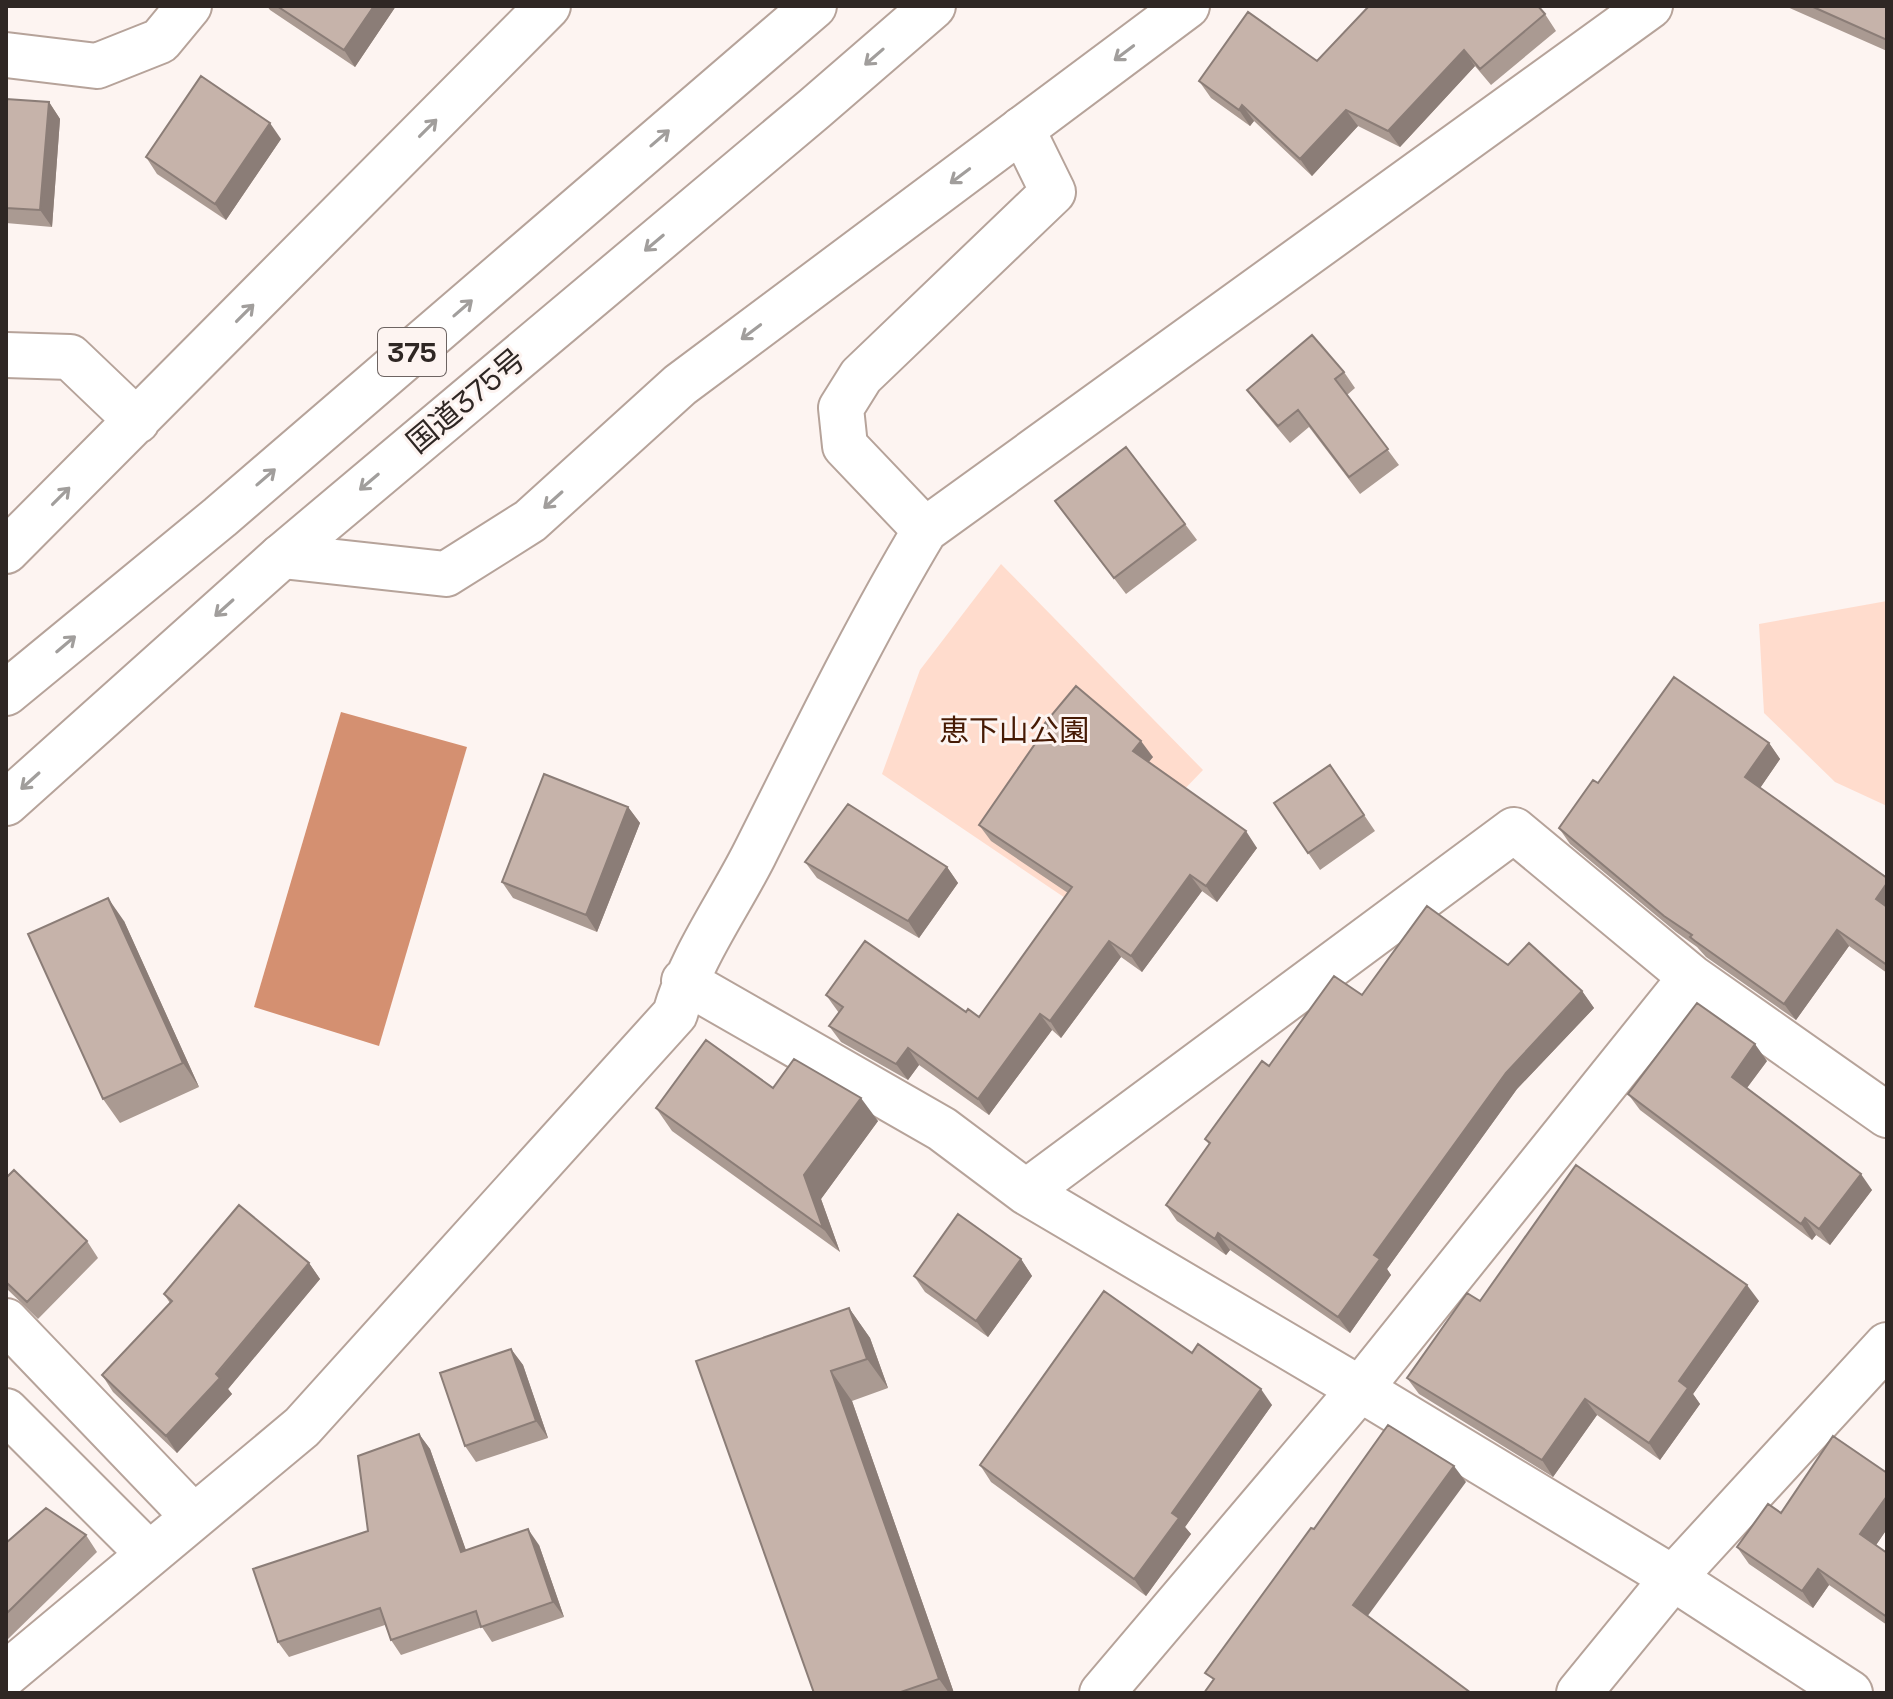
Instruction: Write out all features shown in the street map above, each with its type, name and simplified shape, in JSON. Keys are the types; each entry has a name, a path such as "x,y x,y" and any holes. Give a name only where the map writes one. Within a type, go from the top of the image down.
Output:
{"main road":[{"path":"6,55 97,66 160,41 189,6"},
{"path":"6,551 548,6"},
{"name":"375","path":"6,693 220,517 814,6"},
{"name":"国道375号","path":"6,803 282,556 933,6"},
{"path":"282,556 446,574 530,521 680,385 1187,6"},
{"path":"6,1674 302,1427 675,1014 684,981 748,866 890,589 925,530 1650,6"},
{"path":"925,530 845,446 841,408 861,376 1053,192 1022,129"},
{"path":"6,355 70,357 137,421"},
{"path":"1026,1192 1514,830 1691,977 1887,1115"},
{"path":"1102,1693 1360,1389 1691,977"},
{"path":"684,981 942,1129 1026,1192 1673,1578 1850,1693"},
{"path":"6,1321 194,1517"},
{"path":"1579,1693 1673,1578 1887,1345"},
{"path":"6,1411 149,1554"}],"green space":[{"name":"恵下山公園","path":"1001,564 1203,770 1074,904 882,774 920,670"},
{"path":"1887,601 1887,806 1835,782 1764,713 1759,624"}],"shaded area":[{"path":"341,712 467,747 379,1046 254,1007"}],"building":[{"path":"277,6 374,6 344,50"},
{"path":"1369,6 1538,6 1545,14 1480,69 1464,50 1388,131 1346,110 1300,159 1242,105 1239,110 1199,81 1248,12 1317,61"},
{"path":"1811,6 1887,6 1887,40"},
{"path":"201,76 270,123 215,204 146,157"},
{"path":"6,99 49,102 40,210 6,208"},
{"path":"1312,335 1344,372 1335,379 1388,449 1349,477 1298,410 1278,426 1247,390"},
{"path":"1126,447 1185,524 1114,578 1055,501"},
{"path":"1674,677 1769,743 1745,777 1887,878 1876,899 1887,907 1887,965 1837,930 1784,1004 1695,941 1690,937 1692,935 1664,916 1559,828 1593,780 1598,783"},
{"path":"1076,686 1141,741 1133,751 1246,831 1206,886 1190,875 1131,956 1109,941 1050,1021 1040,1014 978,1099 908,1048 896,1064 829,1026 843,1007 826,995 865,941 966,1012 968,1009 979,1017 1072,887 979,825 1048,725 1045,723"},
{"path":"1330,765 1364,815 1308,853 1274,803"},
{"path":"544,774 628,807 586,915 502,882"},
{"path":"848,804 947,867 908,921 805,862"},
{"path":"108,898 183,1063 103,1099 28,934"},
{"path":"1427,906 1508,965 1529,943 1582,991 1506,1073 1374,1255 1380,1259 1338,1317 1218,1233 1215,1239 1166,1205 1210,1143 1205,1139 1262,1061 1269,1066 1334,976 1362,995"},
{"path":"1697,1003 1755,1044 1732,1077 1861,1174 1819,1229 1805,1218 1801,1224 1628,1094"},
{"path":"706,1040 773,1088 794,1059 861,1098 804,1175 823,1228 656,1108"},
{"path":"1576,1165 1747,1285 1679,1381 1688,1388 1649,1443 1585,1399 1542,1460 1407,1378 1467,1293 1480,1301"},
{"path":"14,1170 87,1241 27,1302 6,1282 6,1178"},
{"path":"239,1205 309,1263 216,1374 220,1378 166,1436 102,1375 172,1301 164,1294"},
{"path":"958,1214 1021,1259 976,1321 914,1276"},
{"path":"1104,1291 1192,1353 1198,1344 1261,1389 1172,1513 1179,1518 1134,1579 980,1465"},
{"path":"849,1308 867,1359 831,1371 939,1679 898,1693 814,1693 696,1361"},
{"path":"511,1349 536,1421 465,1446 440,1373"},
{"path":"1388,1425 1454,1466 1353,1605 1471,1693 1204,1693 1214,1679 1205,1673"},
{"path":"419,1434 461,1552 528,1529 553,1602 481,1627 476,1611 391,1640 380,1608 278,1642 253,1569 368,1531 358,1456"},
{"path":"1833,1436 1887,1473 1887,1496 1860,1534 1887,1553 1887,1617 1818,1569 1802,1591 1737,1547 1768,1504 1781,1513"},
{"path":"46,1508 86,1535 6,1614 6,1543"}]}
